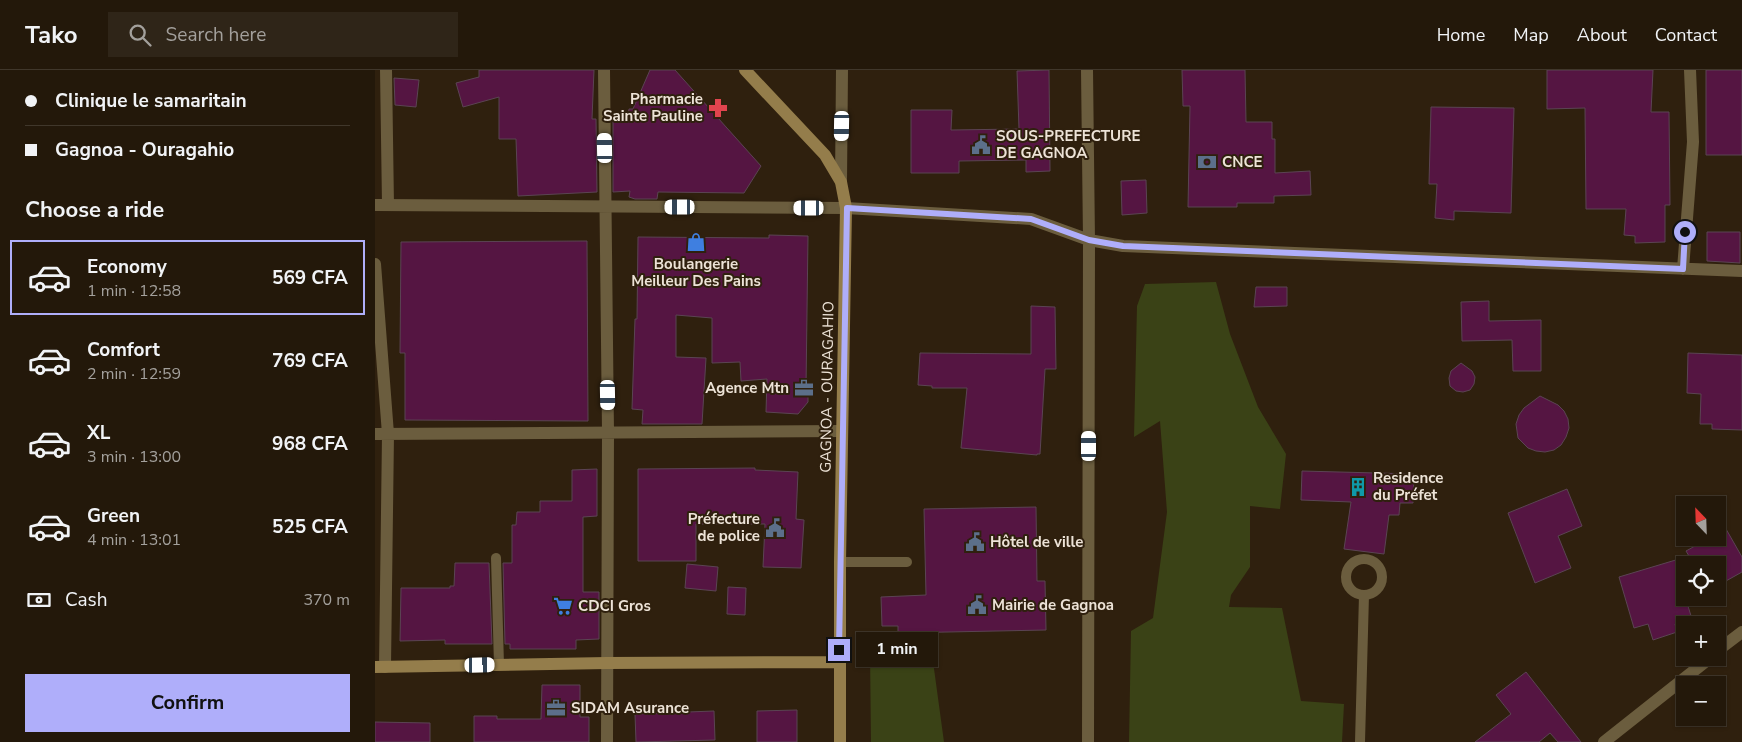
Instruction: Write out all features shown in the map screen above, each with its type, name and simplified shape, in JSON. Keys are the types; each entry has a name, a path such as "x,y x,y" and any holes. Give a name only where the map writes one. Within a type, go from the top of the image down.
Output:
{"main road":[{"name":"GAGNOA - OURAGAHIO","path":"745,70 825,155 841,182 847,208 840,562 840,742"},
{"path":"380,667 607,663 839,662"}],"street":[{"path":"385,70 381,205 847,208 1031,219 1089,240 1123,246 1742,271"},
{"path":"605,70 608,432 607,742"},
{"path":"841,182 842,70"},
{"path":"1087,70 1089,240 1088,742"},
{"path":"1683,269 1693,142 1690,70"},
{"path":"375,264 382,434 380,667"},
{"path":"382,434 842,431"},
{"path":"1726,645 1742,632"},
{"path":"1603,742 1700,666"}],"lane":[{"path":"496,558 499,665"},
{"path":"840,562 907,562"},
{"path":"1360,742 1363,595"}],"green space":[{"path":"1216,282 1230,334 1258,407 1286,454 1280,509 1250,506 1250,567 1231,595 1229,607 1282,608 1301,701 1344,704 1342,742 1129,742 1131,631 1153,618 1167,512 1160,421 1134,437 1137,306 1145,284"},
{"path":"870,652 932,654 944,742 871,742"}],"building":[{"path":"479,70 594,70 592,119 596,119 597,192 518,196 516,139 499,139 499,97 463,107 456,83 479,77"},
{"path":"650,70 675,70 761,166 744,193 658,192 657,199 635,199 629,197 630,191 613,192 613,118 628,117 629,109 633,109"},
{"name":"SOUS-PREFECTURE DE GAGNOA","path":"1049,70 1050,171 1026,172 1026,160 959,161 959,173 911,173 911,110 952,110 951,130 1019,129 1017,71"},
{"path":"1182,70 1245,70 1246,122 1272,122 1272,139 1275,139 1275,173 1310,171 1311,195 1274,196 1274,203 1237,203 1237,207 1188,207 1190,106 1183,106"},
{"path":"1547,70 1653,70 1651,112 1669,112 1670,205 1665,205 1665,242 1635,243 1635,236 1624,235 1626,209 1586,209 1585,108 1547,109"},
{"path":"1706,70 1742,70 1742,155 1706,155"},
{"path":"394,78 419,80 416,107 395,105"},
{"path":"1431,107 1514,108 1511,213 1454,211 1454,220 1435,218 1437,184 1429,184"},
{"path":"1146,180 1147,213 1122,215 1121,181"},
{"path":"1707,232 1740,232 1740,263 1707,261"},
{"path":"769,235 808,236 806,388 808,388 808,402 798,414 766,412 767,379 741,381 740,362 712,363 712,318 676,315 676,357 706,358 702,424 642,424 643,410 632,409 635,319 637,319 638,237 769,238"},
{"path":"587,241 588,421 405,420 405,353 400,353 401,242"},
{"path":"1256,287 1287,287 1287,306 1254,307"},
{"path":"1489,301 1489,321 1541,320 1541,371 1513,371 1512,340 1462,341 1461,302"},
{"path":"1031,306 1055,307 1056,369 1045,369 1040,454 961,448 967,388 932,388 932,386 918,385 920,353 1031,354"},
{"path":"1688,353 1742,355 1742,430 1712,429 1712,424 1700,424 1701,394 1687,393"},
{"path":"1461,363 1472,371 1475,377 1474,384 1470,390 1463,392 1456,391 1450,386 1449,378 1451,371"},
{"path":"1540,396 1558,405 1564,411 1568,419 1569,428 1561,445 1554,450 1545,452 1528,448 1518,438 1516,424 1524,408"},
{"path":"755,468 755,470 798,472 796,519 804,520 801,568 763,567 765,524 696,524 696,561 638,561 638,469"},
{"path":"597,469 597,516 583,517 583,592 599,592 599,639 576,640 576,649 510,649 510,644 505,644 503,563 512,563 512,525 516,525 517,512 540,512 540,501 572,501 572,470"},
{"name":"Residence du Préfet","path":"1302,471 1414,474 1413,503 1400,503 1399,515 1389,515 1384,554 1344,549 1351,502 1301,500"},
{"path":"1567,489 1582,526 1558,536 1571,568 1535,583 1508,513"},
{"path":"1036,507 1037,581 1045,581 1046,630 898,633 898,626 882,626 881,597 926,595 924,509"},
{"path":"1726,529 1742,557 1742,572 1726,581 1726,556 1689,556 1686,551 1695,546 1726,546"},
{"path":"1676,560 1676,606 1688,606 1691,616 1676,616 1676,632 1653,640 1648,624 1634,628 1619,577"},
{"path":"455,563 489,563 492,644 445,644 445,640 400,641 401,588 450,588 450,586 454,586"},
{"path":"687,564 718,567 716,591 685,588"},
{"path":"728,587 746,588 745,615 727,614"},
{"path":"1526,672 1581,742 1558,742 1550,733 1539,742 1475,742 1511,714 1496,695"},
{"path":"542,685 580,685 580,717 589,717 589,742 474,742 474,716 497,716 497,719 541,719"},
{"path":"797,710 797,742 757,742 757,711"},
{"path":"714,711 715,740 636,742 635,714"},
{"path":"375,722 430,723 430,742 375,742"}],"place":[{"name":"Pharmacie Sainte Pauline","path":"718,108"},
{"name":"SOUS-PREFECTURE DE GAGNOA","path":"981,145"},
{"name":"CNCE","path":"1207,162"},
{"name":"Boulangerie Meilleur Des Pains","path":"696,242"},
{"name":"Agence Mtn","path":"804,388"},
{"name":"Residence du Préfet","path":"1358,487"},
{"name":"Préfecture de police","path":"775,528"},
{"name":"Hôtel de ville","path":"975,542"},
{"name":"Mairie de Gagnoa","path":"977,605"},
{"name":"CDCI Gros","path":"563,606"},
{"name":"SIDAM Asurance","path":"556,708"}],"route":[{"path":"839,650 847,208 1031,219 1089,240 1123,246 1683,269 1685,232"}]}
